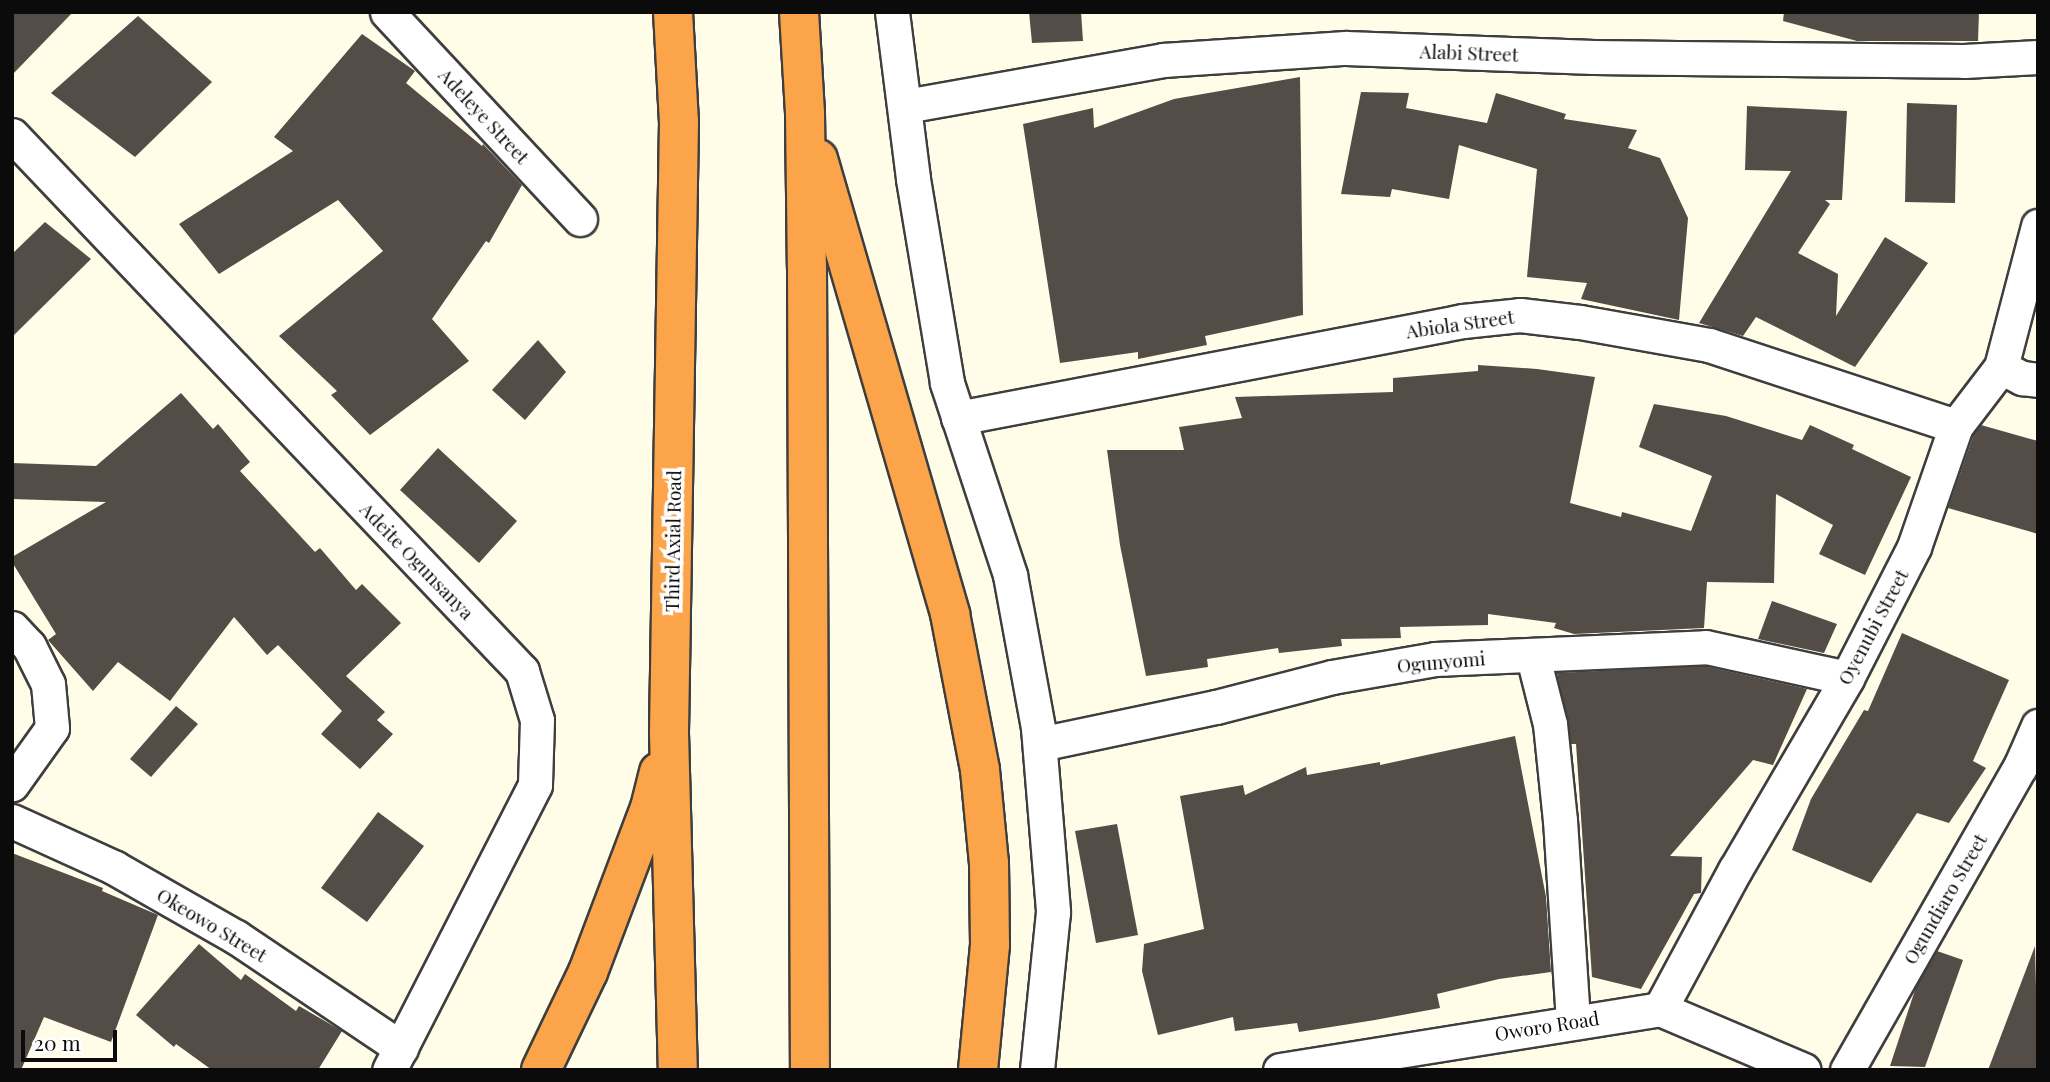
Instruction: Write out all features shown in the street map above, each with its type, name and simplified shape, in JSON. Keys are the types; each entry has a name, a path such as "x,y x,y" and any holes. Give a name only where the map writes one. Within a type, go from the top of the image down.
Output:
{"highway":[{"name":"Third Axial Road","path":"673,12 679,122 670,733 678,1070"},
{"path":"799,12 805,113 810,1070"},
{"path":"805,113 950,614 980,770 989,863 990,945 985,1023 978,1070"},
{"path":"541,1070 592,961 650,808 670,733"}],"street":[{"name":"Adeleye Street","path":"387,12 580,219"},
{"path":"892,12 913,179 947,383 1010,575 1040,744 1053,912 1037,1070"},
{"name":"Alabi Street","path":"905,106 1163,60 1346,48 1676,58 1964,61 2038,57"},
{"name":"Adeite Ogunsanya","path":"12,135 522,671 537,720 534,785 395,1059"},
{"name":"Oyenubi Street","path":"1660,1009 1734,870 1847,678 1914,547 1956,425 2001,366 2038,226"},
{"name":"Abiola Street","path":"958,418 1463,321 1520,315 1580,322 1709,345 1956,425"},
{"path":"2001,366 2022,378 2038,380"},
{"path":"12,628 29,646 48,684 52,728 12,784"},
{"name":"Ogunyomi","path":"1040,744 1216,707 1332,677 1435,659 1533,657 1706,647 1847,678"},
{"path":"1533,657 1550,724 1560,820 1573,1021"},
{"name":"Ogundiaro Street","path":"1847,1070 2020,767 2038,726"},
{"name":"Okeowo Street","path":"12,821 115,868 236,937 395,1059"},
{"path":"1660,1009 1804,1070"},
{"name":"Oworo Road","path":"1280,1070 1660,1009"}],"building":[{"path":"12,12 73,12 12,75"},
{"path":"1029,12 1081,12 1083,41 1032,43"},
{"path":"1784,12 1979,12 1978,41 1857,41 1783,21"},
{"path":"138,16 212,82 135,157 51,93"},
{"path":"362,34 415,71 406,83 482,146 483,144 522,185 489,243 486,241 432,319 469,361 370,435 331,395 337,391 279,336 383,251 338,200 219,274 179,224 293,151 274,137"},
{"path":"1300,77 1303,315 1205,336 1207,345 1138,359 1138,352 1060,363 1023,124 1093,108 1094,128 1174,99"},
{"path":"1361,92 1409,93 1406,108 1487,123 1496,93 1566,114 1564,119 1637,130 1628,148 1660,158 1688,218 1679,320 1581,299 1587,283 1527,277 1537,169 1459,145 1449,199 1392,189 1390,197 1341,194"},
{"path":"1907,103 1957,105 1955,203 1905,202"},
{"path":"1747,106 1847,111 1842,200 1825,200 1830,204 1798,253 1838,274 1836,316 1885,237 1928,263 1855,367 1756,317 1743,336 1699,323 1791,171 1745,170"},
{"path":"45,222 91,259 12,337 12,254"},
{"path":"538,340 566,372 525,420 492,390"},
{"path":"1478,365 1595,377 1570,503 1621,517 1622,512 1691,531 1712,476 1639,447 1654,404 1726,416 1802,440 1810,425 1854,445 1852,449 1911,477 1865,575 1819,554 1833,525 1776,494 1774,583 1707,582 1704,628 1574,634 1554,628 1556,623 1488,614 1488,625 1400,627 1401,638 1341,639 1342,646 1279,653 1278,648 1207,659 1208,667 1146,676 1120,545 1107,450 1184,450 1179,427 1242,418 1235,397 1393,392 1393,378 1478,371"},
{"path":"181,393 213,429 218,424 250,462 240,471 315,552 320,548 356,590 362,584 401,623 346,676 385,712 377,720 393,734 360,769 321,734 342,711 278,645 267,655 234,617 170,701 118,662 93,691 48,640 56,634 12,562 12,557 106,502 12,499 12,463 96,466"},
{"path":"1981,425 2038,441 2038,534 1948,508 1974,434"},
{"path":"438,448 517,521 479,563 400,490"},
{"path":"1772,601 1837,624 1824,653 1758,639"},
{"path":"1902,633 2009,680 1973,761 1986,768 1949,823 1917,813 1871,883 1792,850 1811,799 1864,710 1868,711"},
{"path":"1704,666 1807,689 1773,765 1753,760 1670,856 1702,857 1701,893 1694,894 1641,989 1592,977 1576,744 1571,744 1557,673"},
{"path":"176,706 198,724 151,777 130,759"},
{"path":"1515,736 1546,897 1551,972 1499,979 1437,994 1440,1008 1375,1020 1299,1032 1297,1023 1235,1031 1233,1017 1158,1035 1142,971 1144,944 1204,929 1180,796 1243,785 1245,795 1306,767 1307,775 1380,762 1380,765"},
{"path":"378,812 424,846 367,922 321,888"},
{"path":"1117,824 1138,935 1096,943 1075,831"},
{"path":"12,853 103,888 102,891 158,915 111,1042 44,1017 21,1070 12,1070"},
{"path":"199,944 241,980 245,974 296,1011 299,1006 342,1031 318,1070 212,1070 176,1044 174,1047 136,1015"},
{"path":"2035,946 2038,1070 1988,1070"},
{"path":"1937,951 1963,960 1925,1067 1890,1066 1916,987"}]}
